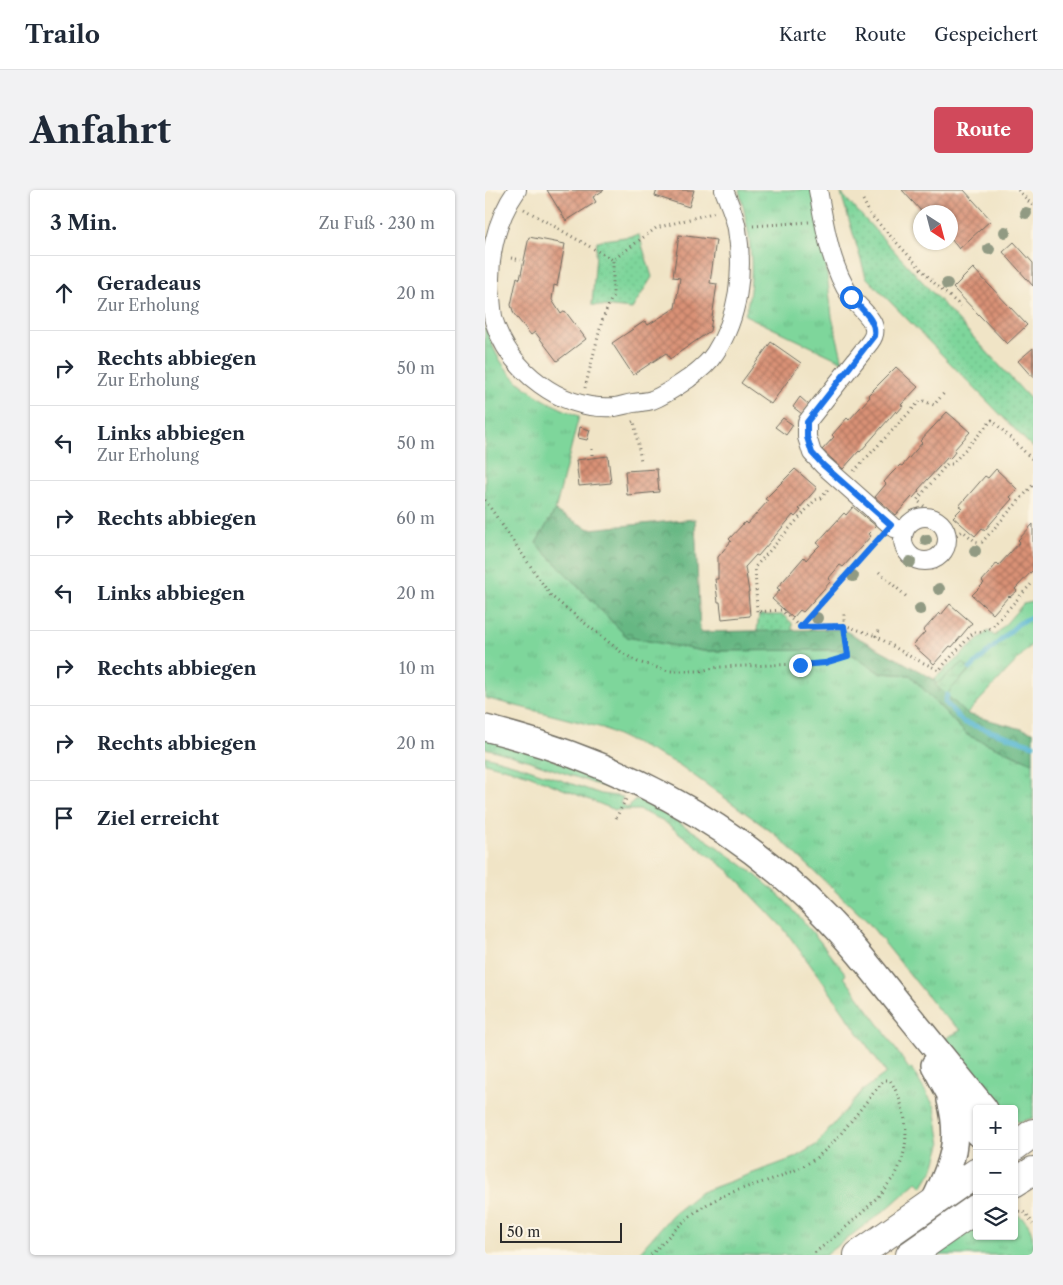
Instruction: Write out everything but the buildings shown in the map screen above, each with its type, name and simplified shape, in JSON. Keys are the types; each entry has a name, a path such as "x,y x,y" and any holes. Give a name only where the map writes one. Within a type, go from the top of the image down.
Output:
{"main road":[{"path":"485,728 557,748 615,771 687,808 731,835 775,869 826,916 854,946 905,1012 982,1105"},
{"path":"905,1012 948,1091 973,1127"},
{"path":"934,1201 946,1177 955,1139 955,1120 948,1091"},
{"path":"1018,1143 1033,1133"},
{"path":"1015,1150 1020,1178"},
{"path":"858,1255 973,1175"},
{"path":"911,1255 973,1211"}],"street":[{"path":"513,195 496,233 491,259 490,287 494,320 503,340 515,360 533,380 555,394 581,404 614,407 651,400 672,391 702,368 715,354 729,328 737,301 740,249 737,228 724,190"},
{"path":"818,190 829,246 837,270 851,297 873,322 875,329 874,336 870,342 807,422 807,437 812,453 823,465 897,528 903,545 913,558 920,561 928,561 938,558 945,550 946,531 934,518 925,516 917,518 897,528"}],"path":[{"path":"1018,190 1033,206"},
{"path":"513,195 613,260"},
{"path":"863,200 870,214 937,286 961,306"},
{"path":"613,260 657,228 731,208"},
{"path":"747,225 818,221"},
{"path":"511,258 521,260"},
{"path":"581,404 602,322 613,294 613,260"},
{"path":"851,475 921,400 934,405 944,393"},
{"path":"924,506 917,500 947,464 952,464 992,420 1033,460"},
{"path":"627,423 634,421 641,461"},
{"path":"592,445 592,455"},
{"path":"833,484 821,498 815,500 755,566 757,612 781,610 800,627 844,626 875,636 911,657 939,670 973,632 982,632 992,627 1033,582"},
{"path":"947,540 963,531 976,542 982,542 1033,486"},
{"path":"485,500 551,596 621,652 638,662 668,671 700,671 719,667 825,663 848,656 844,612"},
{"path":"800,627 897,528"},
{"path":"879,572 909,598"},
{"path":"875,636 879,631"},
{"path":"616,818 628,796"},
{"path":"651,1255 685,1221 712,1201 813,1161 826,1150 870,1095 885,1080 890,1080 899,1095 905,1116 906,1142 897,1172 872,1204 812,1255"},
{"path":"1018,1211 1026,1213 1033,1224"}],"green space":[{"path":"739,190 812,190 825,256 832,317 843,362 745,315 751,284 751,253"},
{"path":"841,193 1033,402 1033,448 866,277"},
{"path":"639,235 652,277 632,309 592,305 597,241"},
{"path":"485,327 504,366 522,385 555,405 579,416 555,511 536,543 627,637 703,651 844,650 880,673 910,675 967,735 1033,763 1033,1118 1018,1122 1018,1105 991,1105 941,1041 961,1030 941,1013 867,921 776,835 678,764 603,728 485,698"},
{"path":"555,511 589,529 695,519 700,632 842,629 934,679 936,685 967,714 1033,732 1033,763 967,735 910,675 880,673 844,650 703,651 627,637 536,543"},
{"path":"1033,602 1033,643 967,714 947,695 970,670 963,663 935,685 934,679 988,631 995,636 1023,604"},
{"path":"759,615 783,615 792,623 792,631 757,631"},
{"path":"963,663 970,669 947,695 935,685"},
{"path":"485,737 524,747 623,789 598,785 524,759 485,748"},
{"path":"485,756 601,794 623,797 620,803 628,808 638,799 715,845 751,871 785,901 846,974 844,977 909,1069 911,1068 935,1107 941,1145 934,1168 922,1187 917,1182 889,1207 825,1255 637,1255 672,1215 699,1193 794,1158 816,1145 862,1091 886,1073 784,929 728,870 662,820 639,810 615,810 526,774 485,763"},
{"path":"1018,1216 1025,1221 1031,1230 1033,1255 931,1255 973,1227 973,1240 1018,1240"}],"waterway":[{"path":"970,669 1018,624 1033,616"},
{"path":"947,695 945,702 963,722 1033,745"}],"route":[{"path":"800,665 825,663 848,656 844,626 800,627 891,525 823,465 812,453 807,437 807,422 874,336 873,322 851,297"}]}
